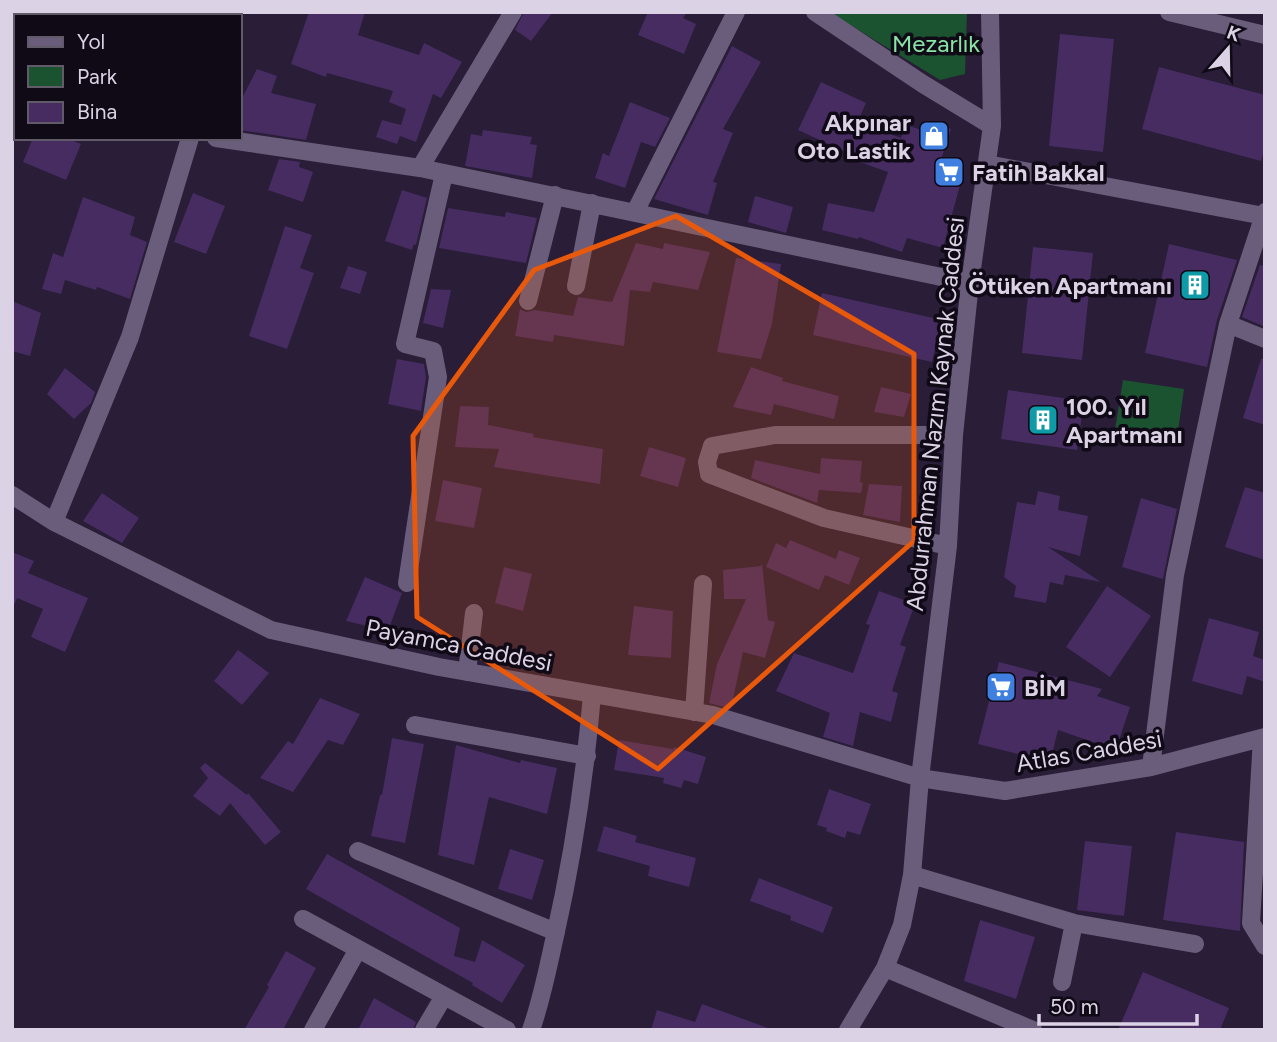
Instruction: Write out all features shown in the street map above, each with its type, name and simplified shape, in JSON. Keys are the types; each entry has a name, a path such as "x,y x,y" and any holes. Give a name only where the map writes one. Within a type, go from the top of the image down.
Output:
{"street":[{"path":"419,168 513,12"},
{"path":"635,212 736,12"},
{"path":"815,12 992,126"},
{"name":"Abdurrahman Nazım Kaynak Caddesi","path":"848,1030 885,968 901,925 912,875 920,778 948,546 954,435 970,283 992,126 990,12"},
{"path":"1169,12 1265,35"},
{"path":"54,522 130,337 189,140"},
{"path":"230,140 419,168 970,283"},
{"path":"987,164 1264,214 1228,324 1175,575 1152,766"},
{"path":"407,583 438,377 433,351 405,344 444,174"},
{"path":"528,301 555,195"},
{"path":"576,286 592,203"},
{"path":"1228,324 1265,339"},
{"path":"948,546 824,518 709,474 707,462 712,446 775,435 954,435"},
{"name":"Payamca Caddesi","path":"12,495 54,522 271,630 467,672 713,715 920,778"},
{"path":"694,712 703,584"},
{"path":"467,672 474,613"},
{"path":"531,1030 539,1008 580,811 592,695"},
{"path":"415,724 586,756"},
{"path":"1264,737 1251,923 1265,946"},
{"name":"Atlas Caddesi","path":"920,778 1005,791 1152,766 1264,737"},
{"path":"358,851 556,932"},
{"path":"912,875 1074,923 1195,944"},
{"path":"303,919 506,1029"},
{"path":"1062,982 1074,923"},
{"path":"313,1030 358,949"},
{"path":"885,968 1033,1030"},
{"path":"424,1030 444,996"}],"highlighted area":[{"path":"676,216 914,354 914,541 658,769 417,617 413,436 534,270"}],"green space":[{"name":"Mezarlık","path":"829,12 967,12 965,74 940,80"},
{"path":"1123,380 1184,389 1176,445 1114,436"}],"building":[{"path":"309,12 365,12 358,35 419,55 424,43 462,62 441,98 433,94 416,142 400,136 397,144 376,137 382,120 401,125 406,109 389,102 393,91 327,73 326,77 291,64"},
{"path":"524,12 553,12 531,41 515,30"},
{"path":"648,12 687,12 683,18 696,24 684,54 638,35"},
{"path":"1060,34 1114,39 1103,152 1049,146"},
{"path":"732,46 761,62 723,129 733,133 713,182 717,183 708,215 654,199"},
{"path":"1159,67 1265,95 1265,148 1261,161 1142,129"},
{"path":"257,69 277,76 271,93 316,104 306,140 242,130 242,98"},
{"path":"821,82 866,103 857,123 901,138 906,125 925,131 928,121 951,129 940,163 964,170 943,248 907,238 902,252 859,237 858,239 822,230 828,203 874,212 888,172 851,159 852,155 798,130"},
{"path":"630,102 670,118 655,147 641,142 625,188 595,178 603,153 609,156"},
{"path":"483,130 532,137 530,144 537,145 532,178 465,166 471,134 482,136"},
{"path":"32,140 71,140 81,144 66,180 23,162"},
{"path":"279,159 300,162 299,167 313,172 303,202 268,190"},
{"path":"402,190 427,198 416,245 414,244 412,250 385,241"},
{"path":"193,193 225,206 206,254 174,242"},
{"path":"755,196 793,207 786,233 748,222"},
{"path":"83,197 135,217 130,235 147,242 130,299 97,287 96,290 65,280 61,294 42,289 53,253 63,257"},
{"path":"448,208 505,217 506,212 537,218 526,263 439,248"},
{"path":"285,226 312,235 300,268 314,273 287,349 249,336"},
{"path":"636,243 663,249 664,243 710,252 698,290 653,282 650,292 630,290 624,346 554,335 553,342 515,336 520,309 526,312 535,310 573,316 578,297 612,302"},
{"name":"Ötüken Apartmanı","path":"1169,244 1237,260 1217,320 1207,367 1145,353"},
{"path":"1033,247 1093,253 1082,360 1022,353"},
{"path":"736,258 781,264 772,324 761,359 717,352"},
{"path":"1260,265 1265,266 1265,327 1242,317"},
{"path":"348,266 367,272 360,294 340,288"},
{"path":"431,289 451,290 443,328 423,323"},
{"path":"822,293 942,320 932,362 813,335"},
{"path":"12,301 41,313 30,356 12,351"},
{"path":"397,359 424,364 426,377 421,411 388,404"},
{"path":"1261,359 1265,359 1265,425 1243,418"},
{"path":"751,367 783,378 782,381 839,396 834,419 774,404 771,415 733,407"},
{"path":"65,368 95,392 91,403 74,419 47,394"},
{"path":"881,387 911,394 904,417 874,412"},
{"name":"100. Yıl Apartmanı","path":"1008,390 1084,401 1077,450 1001,439"},
{"path":"460,406 489,407 488,425 534,434 533,437 603,449 600,484 494,467 499,449 455,447"},
{"path":"649,447 686,458 678,487 640,476"},
{"path":"821,458 862,461 861,493 819,490 817,503 751,478 755,460 820,474"},
{"path":"443,480 482,488 474,528 435,521"},
{"path":"869,484 902,486 900,522 863,515"},
{"path":"1245,487 1265,493 1265,560 1225,547"},
{"path":"1038,491 1060,496 1058,510 1088,516 1080,556 1048,547 1101,582 1065,575 1063,585 1050,582 1046,603 1014,597 1016,586 1004,577 1017,502 1035,505"},
{"path":"102,493 139,518 122,543 83,521"},
{"path":"1141,498 1177,509 1163,579 1122,567"},
{"path":"790,540 836,559 839,550 860,558 849,585 825,575 819,590 766,567 776,543 786,548"},
{"path":"12,552 34,561 28,573 88,598 65,652 31,637 43,609 17,598 12,610"},
{"path":"762,563 768,620 775,622 765,658 743,652 731,709 709,703 717,664 746,599 724,599 723,570 761,566"},
{"path":"504,567 532,574 523,611 495,603"},
{"path":"365,577 402,593 388,631 346,621"},
{"path":"1107,586 1151,616 1110,677 1066,647"},
{"path":"879,591 915,604 900,645 906,647 892,691 898,693 891,722 860,712 853,746 823,737 830,713 776,691 794,653 853,673 870,625 866,624"},
{"path":"634,606 673,611 671,658 628,655"},
{"path":"1209,618 1259,632 1253,656 1265,660 1265,682 1247,676 1242,695 1192,681"},
{"path":"238,650 269,673 242,705 214,681"},
{"path":"999,662 1102,689 1097,696 1130,707 1116,750 1058,730 1050,762 978,744"},
{"path":"320,698 360,714 343,745 328,740 293,792 260,778 288,741 293,744"},
{"path":"392,738 424,744 405,843 371,836 382,795"},
{"path":"619,740 673,749 674,747 706,757 698,784 684,780 681,788 663,783 664,778 614,770"},
{"path":"456,745 520,763 521,760 557,768 547,814 489,797 474,865 438,855"},
{"path":"205,763 247,795 248,793 281,832 265,845 230,803 220,816 193,796 208,778 200,768"},
{"path":"829,789 871,804 860,835 847,831 845,838 817,825"},
{"path":"604,826 637,836 635,842 696,858 689,887 648,876 650,866 597,851"},
{"path":"1176,832 1244,842 1240,931 1163,920"},
{"path":"1085,841 1132,846 1124,916 1077,910"},
{"path":"510,849 544,860 532,900 498,889"},
{"path":"327,854 460,928 454,956 475,962 482,940 525,965 502,1003 472,985 473,983 306,889"},
{"path":"759,878 833,907 823,933 790,920 791,916 750,901"},
{"path":"980,920 1035,937 1016,999 964,981"},
{"path":"286,951 316,968 283,1030 244,1030 269,987 267,985"},
{"path":"1143,972 1229,1008 1220,1030 1118,1030"},
{"path":"374,998 416,1022 413,1030 358,1030"},
{"path":"702,1004 768,1028 651,1030 657,1010 695,1022"}],"place":[{"name":"Akpınar Oto Lastik","path":"934,136"},
{"name":"Fatih Bakkal","path":"949,172"},
{"name":"Ötüken Apartmanı","path":"1195,285"},
{"name":"100. Yıl Apartmanı","path":"1043,420"},
{"name":"BİM","path":"1001,687"}]}
